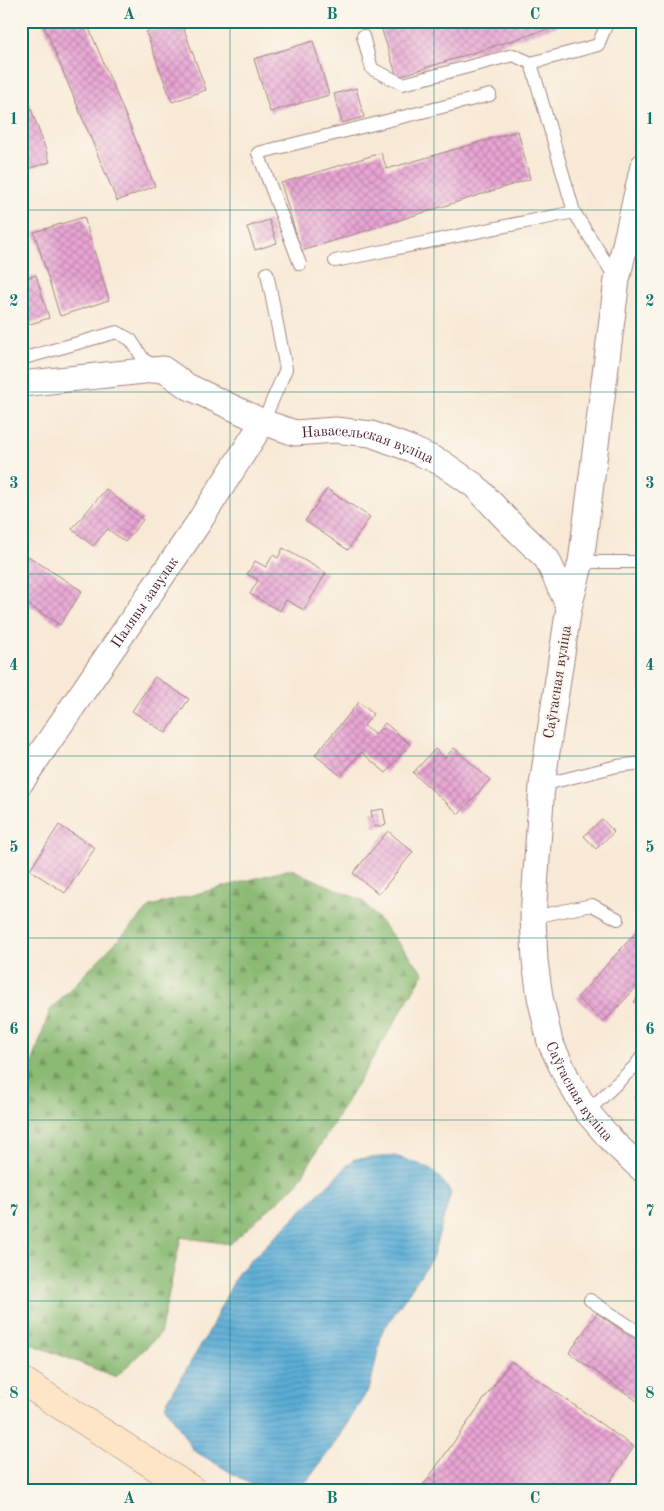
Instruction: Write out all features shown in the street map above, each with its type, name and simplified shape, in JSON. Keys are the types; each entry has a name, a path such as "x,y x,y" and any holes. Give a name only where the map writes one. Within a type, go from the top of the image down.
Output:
{"main road":[{"path":"21,1380 192,1490"}],"street":[{"name":"Саўгасная вуліца","path":"643,166 617,280 581,562 569,607 542,785 533,917 538,988 550,1042 567,1078 587,1112 614,1143 643,1170"},
{"name":"Навасельская вуліца","path":"164,369 188,386 263,422 295,433 335,430 371,434 412,448 442,463 475,486 547,559 569,607"},
{"path":"21,384 164,369"},
{"name":"Палявы завулак","path":"21,782 197,525 263,422"}],"lane":[{"path":"363,36 372,69 403,84 512,54 531,63 598,45 608,21"},
{"path":"531,63 574,212 617,280"},
{"path":"300,264 258,153 490,95"},
{"path":"334,261 574,212"},
{"path":"263,422 286,369 267,273"},
{"path":"21,358 118,332 131,340 144,360 164,369"},
{"path":"581,562 643,562"},
{"path":"542,785 618,766 643,763"},
{"path":"533,917 592,905 618,919"},
{"path":"587,1112 635,1066 643,1055"},
{"path":"590,1300 643,1335"}],"green space":[{"path":"291,869 363,901 424,973 297,1184 230,1244 181,1237 160,1334 116,1377 21,1340 21,1097 50,1010 151,906"}],"water":[{"path":"395,1156 428,1168 439,1177 451,1193 432,1258 382,1332 370,1387 335,1443 304,1485 288,1490 257,1488 193,1450 165,1405 208,1333 238,1273 354,1159"}],"building":[{"path":"42,21 86,21 155,186 117,201"},
{"path":"175,21 181,21 206,90 172,102 146,32"},
{"path":"379,21 570,21 570,22 397,77"},
{"path":"313,41 329,95 270,112 254,59"},
{"path":"21,80 50,162 21,171"},
{"path":"356,88 364,117 342,123 334,94"},
{"path":"518,131 530,179 301,251 281,183 381,153 387,169"},
{"path":"84,217 109,300 60,316 34,232"},
{"path":"269,220 277,243 255,250 247,227"},
{"path":"36,275 49,318 21,327 21,280"},
{"path":"106,489 143,520 125,542 108,529 93,546 72,529"},
{"path":"327,489 370,517 348,550 305,521"},
{"path":"283,548 326,573 304,610 286,600 280,611 250,594 258,580 247,574 255,561 266,567 273,555 278,558"},
{"path":"28,556 82,591 60,625 21,600 21,566"},
{"path":"155,677 189,699 166,733 132,711"},
{"path":"359,702 373,714 364,726 375,735 385,723 410,744 386,773 361,752 341,776 315,755"},
{"path":"454,748 490,780 459,814 413,773 435,749 445,758"},
{"path":"383,809 386,825 374,827 371,811"},
{"path":"602,819 614,832 596,849 584,836"},
{"path":"59,825 95,848 65,893 30,870"},
{"path":"388,831 413,852 379,894 353,873"},
{"path":"638,930 643,934 643,980 604,1022 577,998"},
{"path":"643,990 643,1008 634,1002"},
{"path":"643,1087 643,1104 634,1097"},
{"path":"597,1313 643,1345 643,1405 569,1353"},
{"path":"511,1361 634,1447 604,1490 420,1490"}]}
